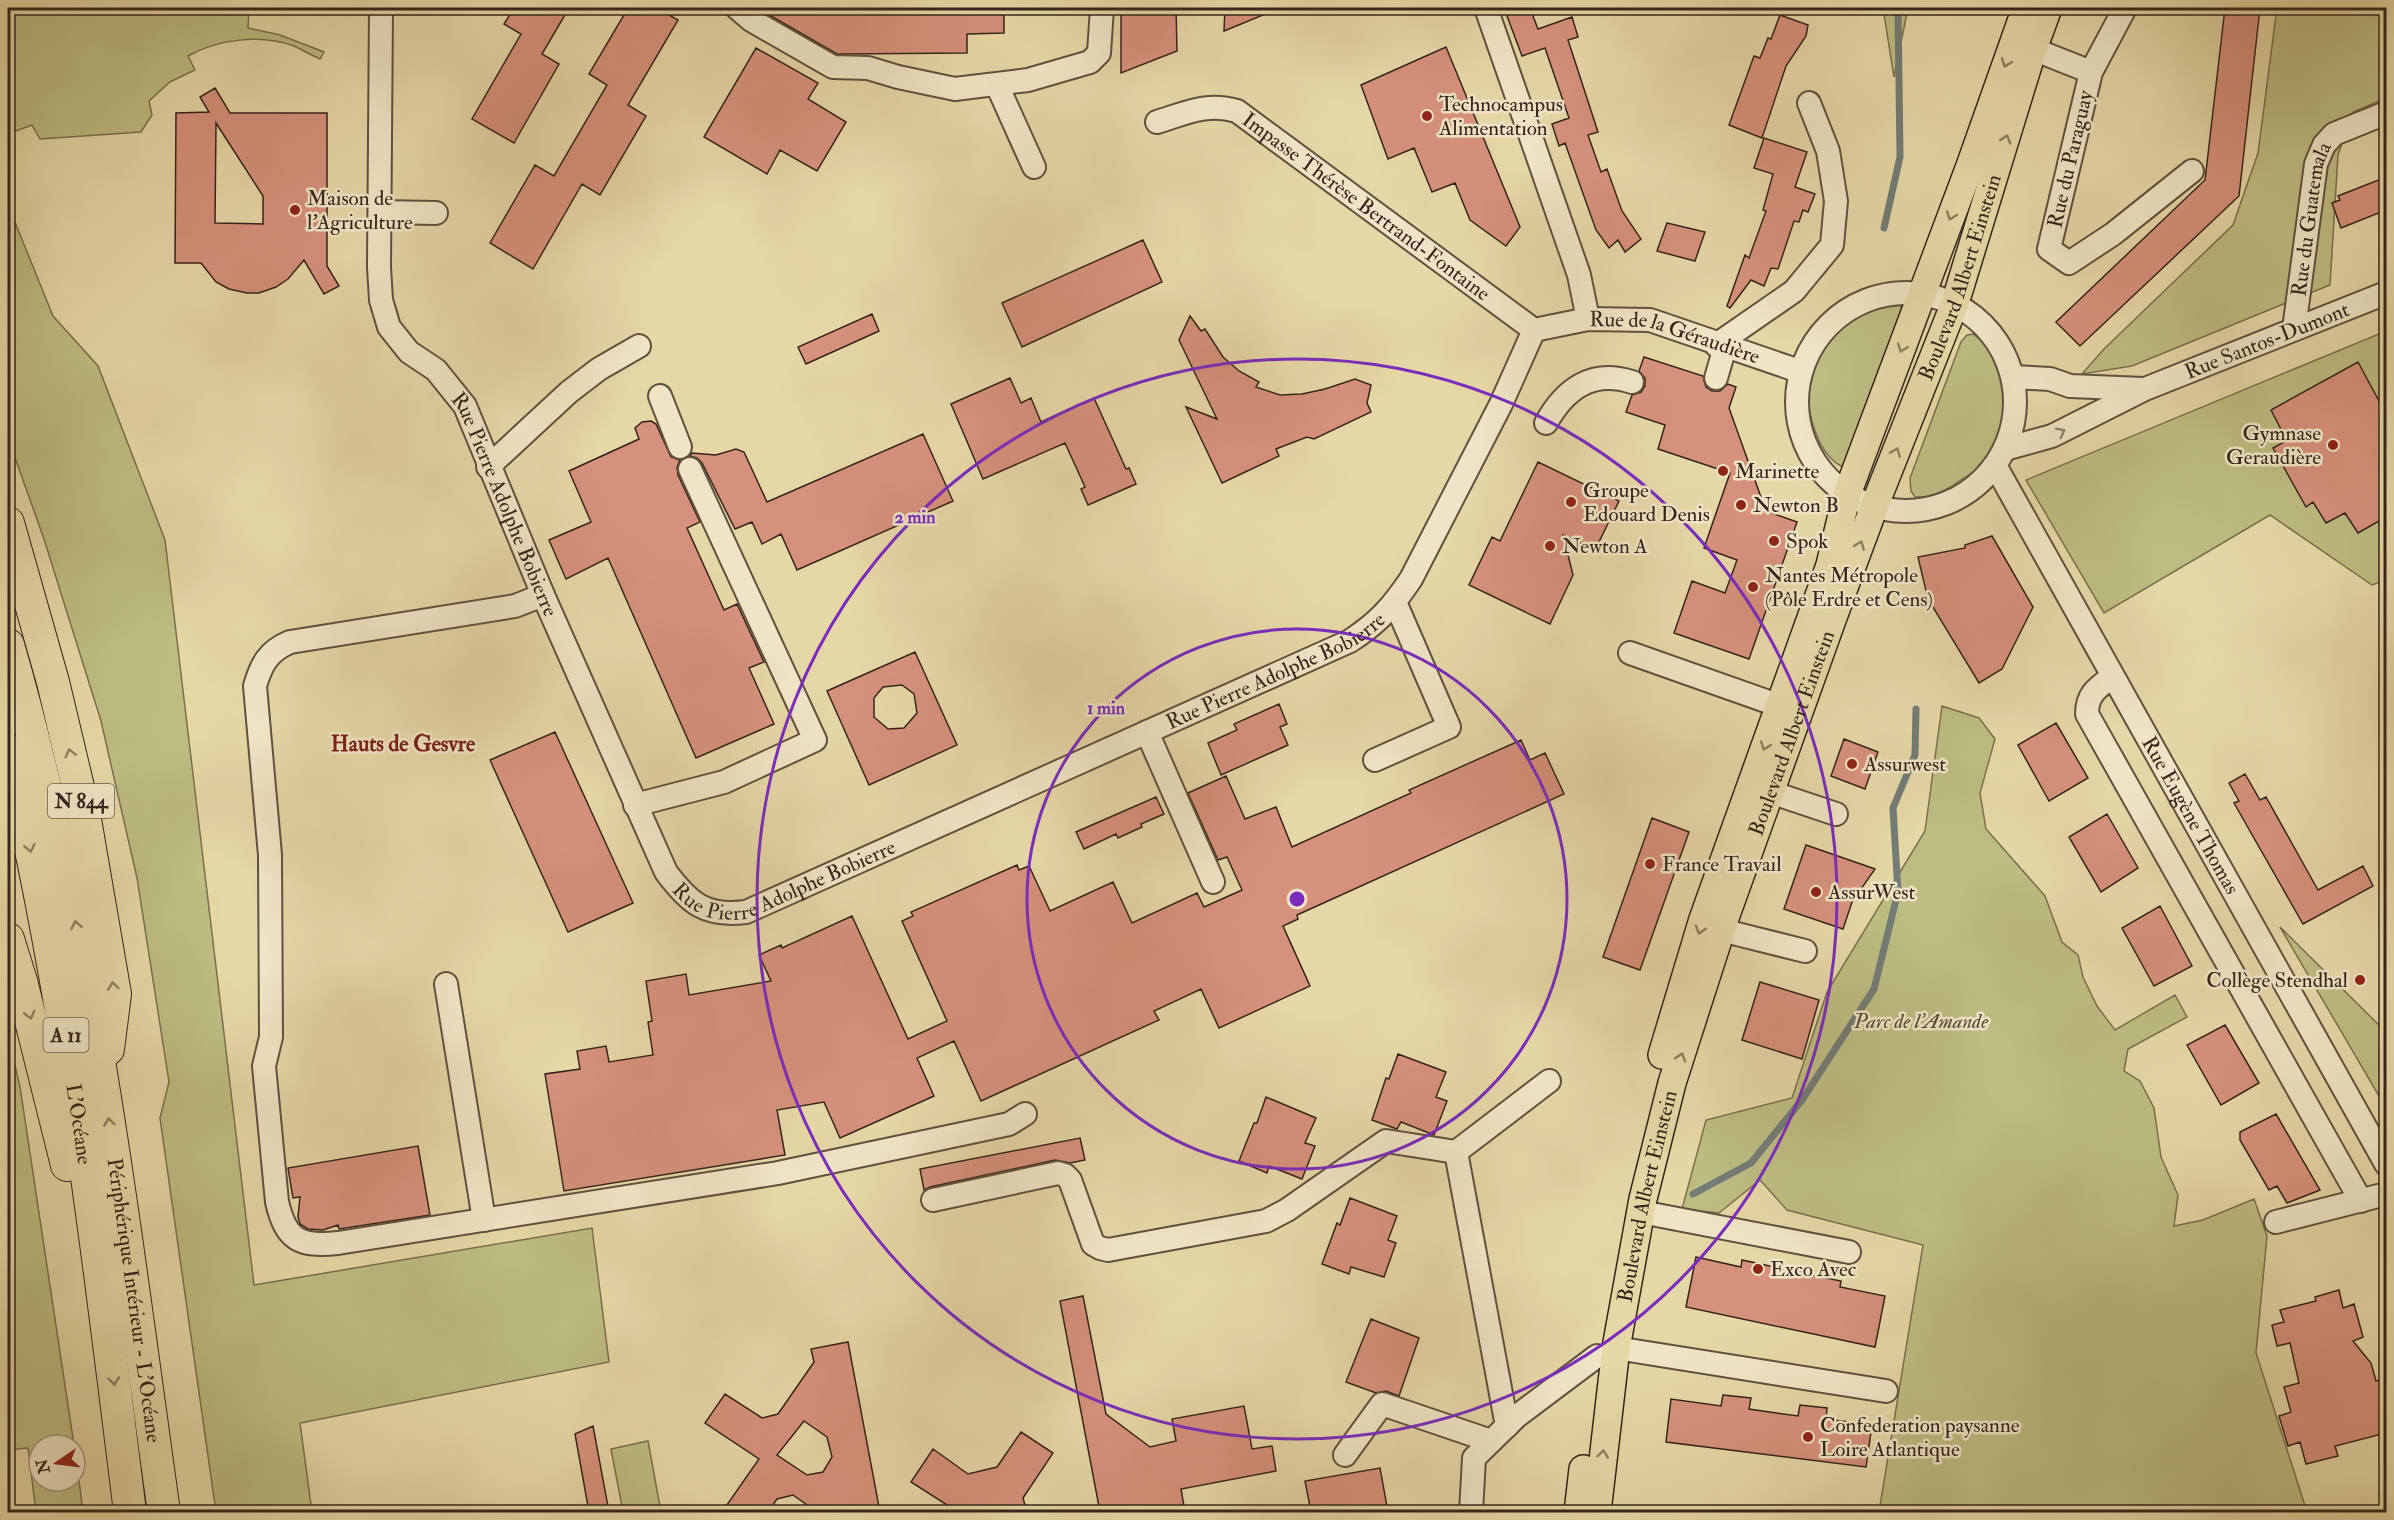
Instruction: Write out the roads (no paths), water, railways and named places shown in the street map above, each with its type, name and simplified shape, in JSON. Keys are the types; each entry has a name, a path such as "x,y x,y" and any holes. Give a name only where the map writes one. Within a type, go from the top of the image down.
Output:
{"highway":[{"name":"N 844","path":"8,523 53,682 85,819 115,994 104,1086"},
{"name":"L’Océane","path":"8,645 33,733 62,857 104,1086"},
{"name":"L’Océane","path":"8,750 41,897 65,1031 106,1323"},
{"path":"8,939 21,981 106,1323"},
{"name":"Périphérique Intérieur - L’Océane","path":"104,1086 164,1512"},
{"name":"A 11","path":"106,1323 130,1512"}],"main road":[{"name":"Boulevard Albert Einstein","path":"1578,1512 1606,1352 1624,1207 1655,1077 1703,919 1830,565 1847,494 2026,8"},
{"name":"Boulevard Albert Einstein","path":"1597,1512 1606,1352 1672,1083 1721,930 1770,792 1874,507 1955,303 2032,49 2048,8"}],"street":[{"name":"Rue Pierre Adolphe Bobierre","path":"381,8 381,300 389,327 409,352 436,370 465,406 543,595 666,872 682,893 702,908 725,915 746,912 1350,641 1376,623 1411,579 1501,404 1534,330"},
{"path":"737,8 751,20 833,67 868,68 908,80 955,89 997,85 1038,77 1090,62 1099,53 1102,8"},
{"name":"Rue de la Géraudière","path":"1486,8 1579,275 1588,319 1650,320 1799,371"},
{"name":"Rue du Paraguay","path":"2125,8 2091,72 2049,249 2069,263 2113,234 2192,171"},
{"name":"Rue du Paraguay","path":"2032,49 2091,72"},
{"path":"997,85 1034,167"},
{"path":"1716,378 1721,346 1794,291 1832,245 1836,201 1828,151 1809,103"},
{"name":"Impasse Thérèse Bertrand-Fontaine","path":"1157,122 1220,106 1238,111 1448,269 1534,330"},
{"name":"Rue du Guatemala","path":"2294,329 2316,164 2324,145 2334,134 2386,113"},
{"path":"380,212 436,213"},
{"path":"1891,292 1922,293 1955,303 1976,317 1998,342 2013,377 2016,400 2014,420 2001,458 1976,487 1949,503 1910,511 1874,507 1847,494 1826,477 1809,453 1800,423 1797,393 1799,371 1823,328 1850,307 1868,299 1891,292"},
{"name":"Rue Santos-Dumont","path":"2001,458 2052,436 2145,389 2386,293"},
{"path":"1534,330 1588,319"},
{"path":"489,467 569,392 599,369 639,346"},
{"name":"Rue Santos-Dumont","path":"2013,377 2050,379 2070,386 2145,389"},
{"path":"1546,423 1555,406 1574,388 1585,382 1608,378 1621,378 1632,382"},
{"path":"660,396 680,447"},
{"name":"Rue Eugène Thomas","path":"2001,458 2112,677 2386,1164"},
{"path":"635,805 724,782 815,740 690,469"},
{"path":"543,595 515,606 290,642 279,646 268,656 260,669 255,686 270,855 271,1037 264,1066 277,1202 282,1223 300,1241 322,1245 778,1173 1010,1124 1025,1114"},
{"path":"1375,760 1449,727 1395,602"},
{"path":"1630,653 1780,706"},
{"path":"2112,677 2093,692 2087,702 2087,714 2361,1201"},
{"path":"1147,732 1213,882"},
{"path":"1770,792 1836,814"},
{"path":"1721,930 1805,951"},
{"path":"446,984 484,1220"},
{"path":"933,1200 1058,1173 1065,1175 1070,1180 1093,1244 1108,1250 1266,1221 1287,1210 1386,1141 1456,1152 1549,1081"},
{"path":"1456,1152 1483,1305 1499,1433"},
{"path":"2276,1222 2386,1194"},
{"path":"1641,1212 1849,1252"},
{"path":"1471,1512 1474,1458 1499,1433 1606,1352 1886,1391"},
{"path":"1345,1455 1382,1404 1499,1433"}],"waterway":[{"path":"1884,228 1900,157 1898,8"},
{"path":"1693,1194 1751,1163 1802,1100 1874,989 1898,892 1893,808 1915,755 1916,709"}],"place":[{"name":"Technocampus Alimentation","path":"1427,116"},
{"name":"Maison de l'Agriculture","path":"295,210"},
{"name":"Gymnase Geraudière","path":"2333,445"},
{"name":"Marinette","path":"1723,471"},
{"name":"Groupe Edouard Denis","path":"1571,502"},
{"name":"Newton B","path":"1741,505"},
{"name":"Spok","path":"1774,541"},
{"name":"Newton A","path":"1550,546"},
{"name":"Nantes Métropole (Pôle Erdre et Cens)","path":"1753,587"},
{"name":"Assurwest","path":"1852,764"},
{"name":"France Travail","path":"1650,864"},
{"name":"AssurWest","path":"1816,892"},
{"name":"Collège Stendhal","path":"2360,980"},
{"name":"Exco Avec","path":"1758,1269"},
{"name":"Confederation paysanne Loire Atlantique","path":"1808,1437"}],"district":[{"name":"Hauts de Gesvre","path":"403,743"}],"park label":[{"name":"Parc de l'Amande","path":"1921,1021"}]}
